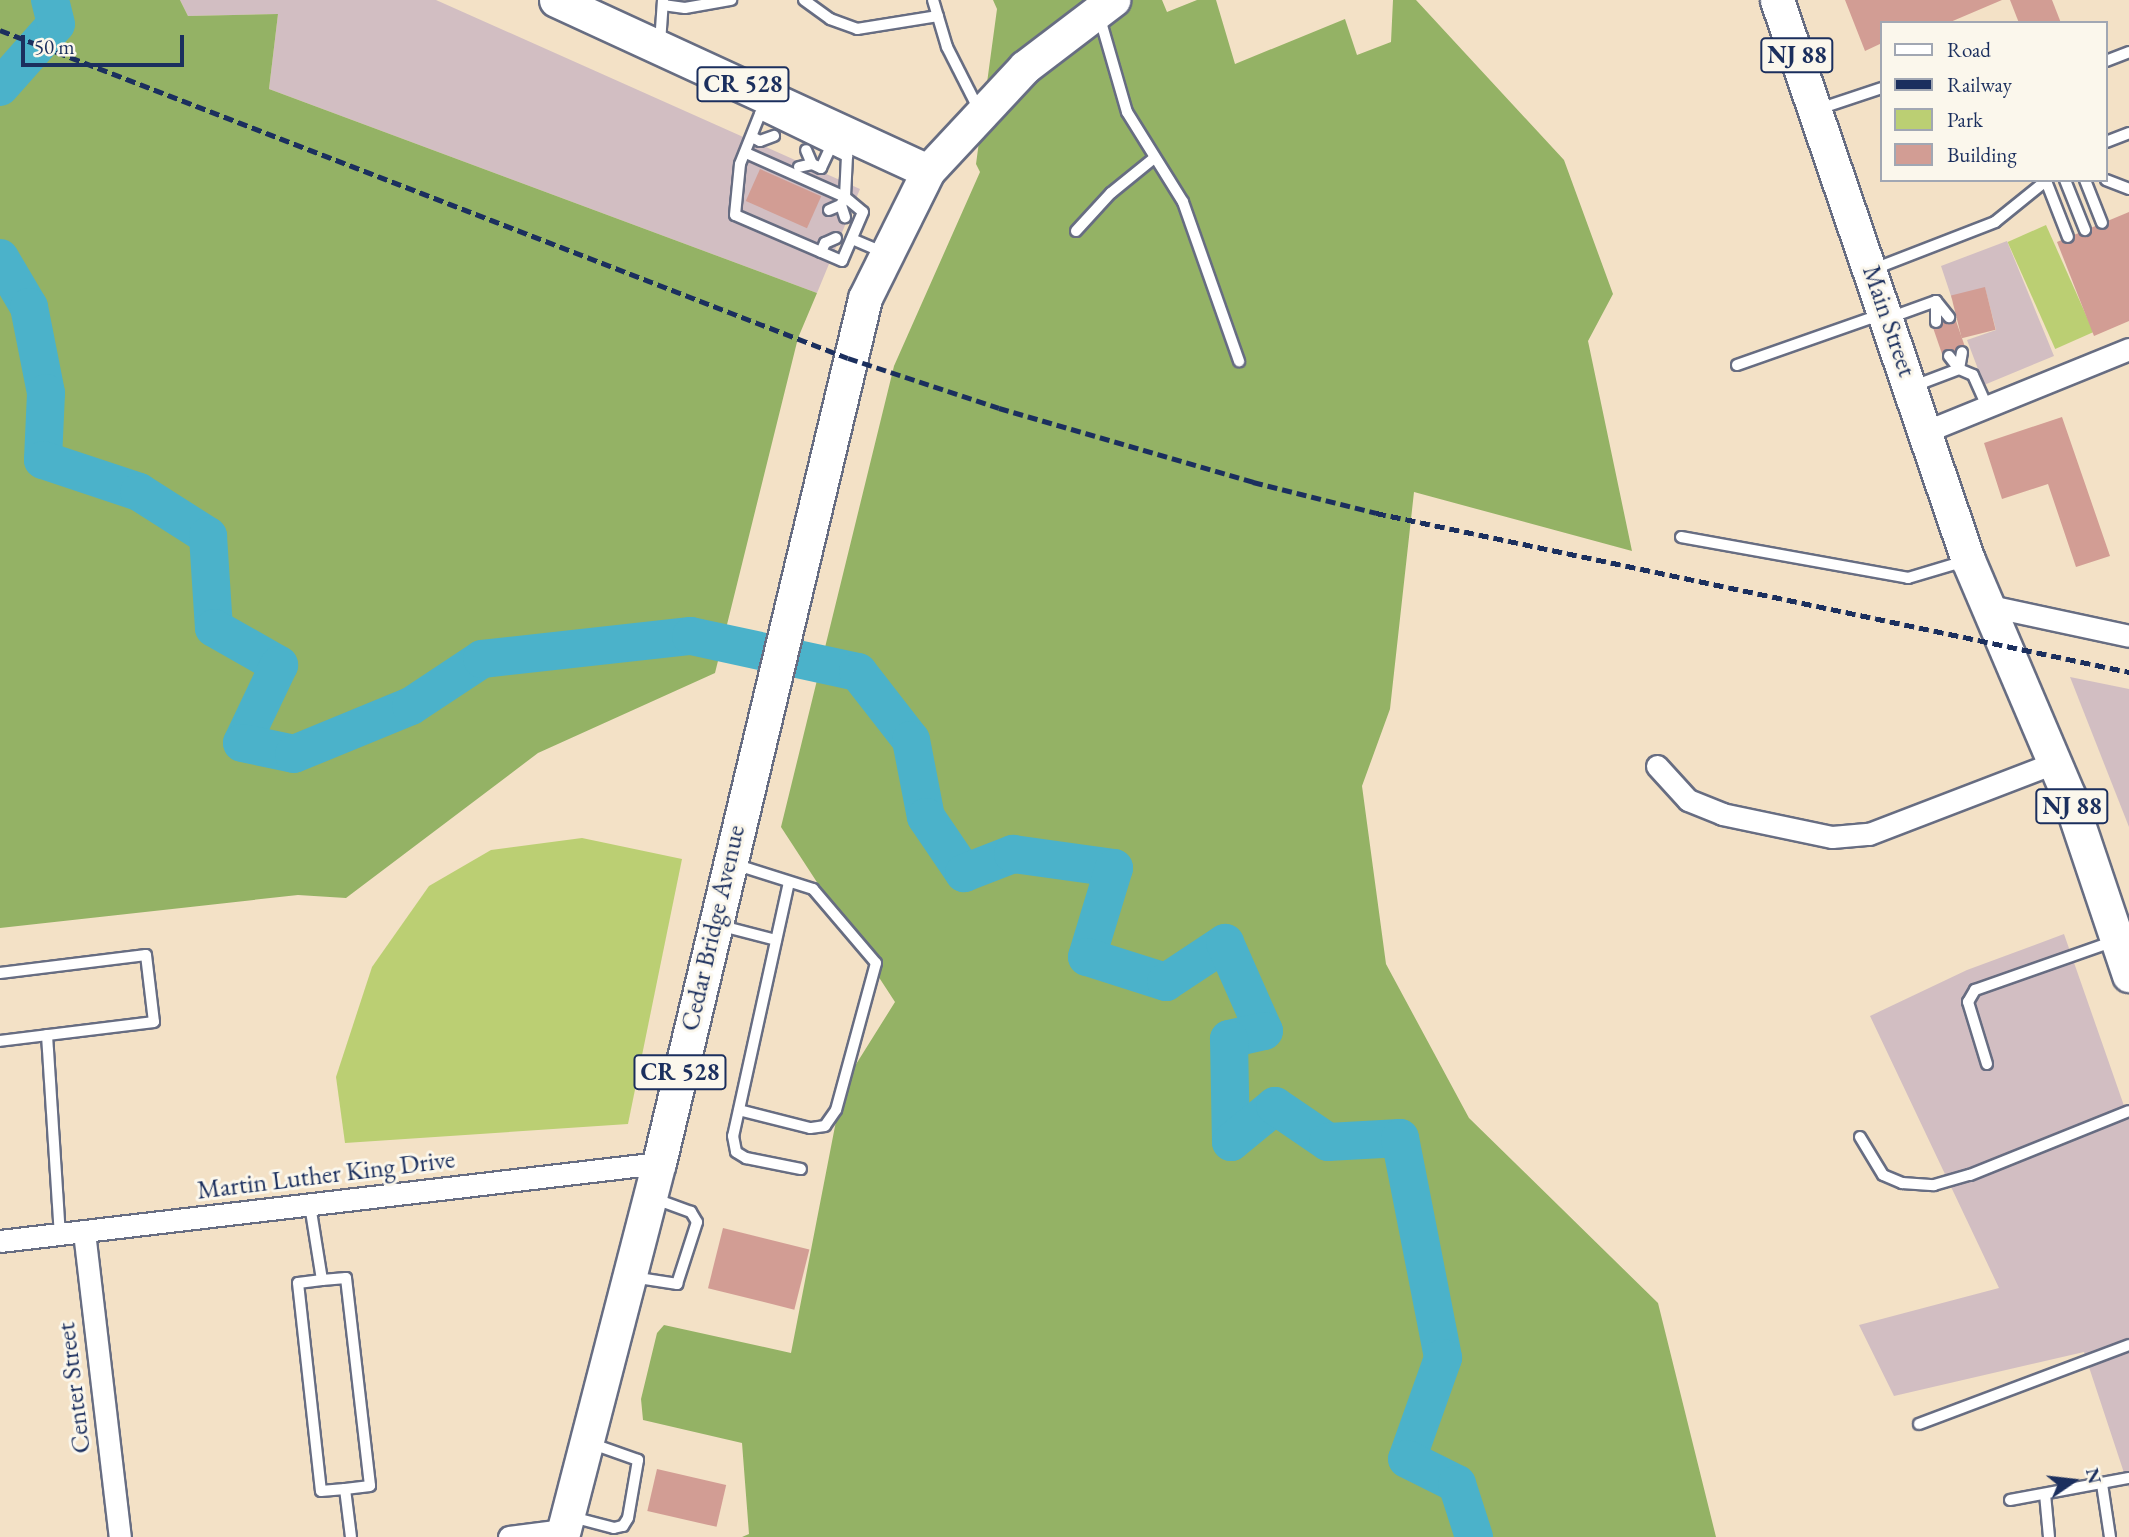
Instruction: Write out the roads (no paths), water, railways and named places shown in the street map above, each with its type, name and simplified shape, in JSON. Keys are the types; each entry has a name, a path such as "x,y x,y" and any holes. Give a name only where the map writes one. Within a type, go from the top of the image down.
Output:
{"main road":[{"name":"CR 528","path":"556,0 660,46 763,105 844,147 928,171 887,254"},
{"name":"Main Street","path":"1777,0 1927,431 1968,560 2000,643 2054,763"},
{"path":"928,171 1025,67 1105,4"},
{"name":"Cedar Bridge Avenue","path":"565,1528 659,1163 848,358 865,298 887,254"},
{"name":"NJ 88","path":"2054,763 2129,975"}],"street":[{"path":"1927,431 2129,349"},
{"path":"1985,605 2129,636"},
{"path":"1657,766 1688,800 1722,814 1832,837 1869,834 2054,763"},
{"name":"Martin Luther King Drive","path":"0,1241 659,1163"},
{"name":"Center Street","path":"84,1232 120,1537"},
{"path":"509,1537 565,1528"}],"lane":[{"path":"660,46 663,2 685,8 731,0"},
{"path":"804,0 830,19 857,29 938,16"},
{"path":"933,0 947,47 981,112"},
{"path":"1105,4 1127,112 1183,202 1239,360"},
{"path":"2108,60 2129,52"},
{"path":"1816,110 1881,88"},
{"path":"763,105 756,139 746,153 735,215 827,244"},
{"path":"2108,141 2129,133"},
{"path":"756,139 774,136"},
{"path":"756,139 767,154"},
{"path":"800,167 812,164 821,168 844,147"},
{"path":"844,147 845,217"},
{"path":"807,150 812,164"},
{"path":"746,153 863,212 842,261 819,232"},
{"path":"1076,231 1111,193 1154,158"},
{"path":"2108,181 2129,189"},
{"path":"1871,270 1995,222 2045,182"},
{"path":"2046,182 2068,237"},
{"path":"2066,182 2085,230"},
{"path":"2086,182 2102,223"},
{"path":"829,210 843,201"},
{"path":"852,239 887,254"},
{"path":"1737,365 1936,301"},
{"path":"1936,301 1949,317"},
{"path":"1936,301 1936,322"},
{"path":"1959,369 1962,352"},
{"path":"1949,356 1959,369 1973,375 1987,406"},
{"path":"1911,387 1959,369"},
{"path":"1681,537 1908,578 1968,560"},
{"path":"728,862 813,889 876,963 836,1110 825,1126 810,1128 739,1110"},
{"path":"789,881 733,1136 736,1152 746,1158 801,1169"},
{"path":"714,924 776,940"},
{"path":"1987,1064 1968,1002 1975,990 2117,940"},
{"path":"0,973 146,955 154,1022 0,1041"},
{"path":"47,1035 60,1235"},
{"path":"1860,1137 1882,1175 1902,1183 1934,1185 1970,1175 2129,1111"},
{"path":"630,1277 677,1284 697,1222 691,1212 650,1197"},
{"path":"310,1205 322,1280"},
{"path":"346,1278 370,1486 321,1491 298,1283 322,1280 346,1278"},
{"path":"1919,1424 2129,1345"},
{"path":"565,1528 614,1528 623,1526 628,1518 638,1460 587,1442"},
{"path":"2010,1500 2129,1478"},
{"path":"2102,1484 2110,1537"},
{"path":"345,1489 351,1537"},
{"path":"2045,1494 2049,1537"}],"waterway":[{"path":"0,87 56,24 50,0"},
{"path":"0,258 29,307 46,393 43,460 139,492 208,536 214,628 279,665 242,743 294,754 411,706 482,659 691,636 858,672 911,740 926,817 964,873 1013,854 1114,868 1087,957 1166,982 1225,943 1264,1031 1229,1039 1231,1142 1275,1106 1328,1142 1400,1138 1443,1358 1407,1459 1457,1484 1474,1537"}],"railway":[{"path":"0,30 848,358 999,408 1253,482 1376,513 2129,672"}]}
